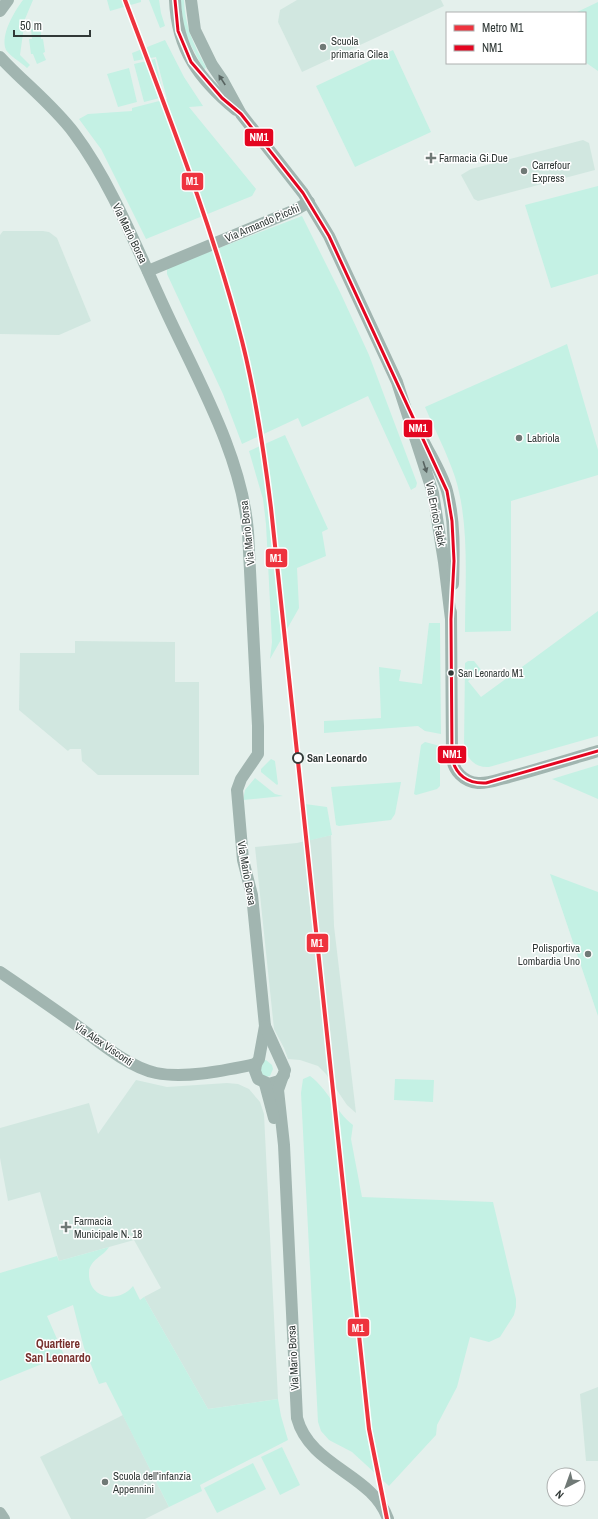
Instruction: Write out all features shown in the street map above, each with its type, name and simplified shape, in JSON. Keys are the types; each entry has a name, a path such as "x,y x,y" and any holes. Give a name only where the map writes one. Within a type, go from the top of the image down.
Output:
{"street":[{"path":"0,11 8,0"},
{"name":"Via Enrico Falck","path":"175,0 178,30 191,62 222,98 241,114"},
{"name":"Via Enrico Falck","path":"190,0 196,30 212,66 223,81 241,114 309,202 329,236 400,390 433,493 444,562 451,619 452,757 456,772 464,778 478,783 489,782 598,751"},
{"name":"Via Mario Borsa","path":"0,57 56,111 91,158 148,271 218,425 239,480 246,514 259,751 255,760 238,783 237,790 242,855 252,895 265,1026 255,1071 262,1081 283,1159"},
{"name":"Via Mario Borsa","path":"0,64 13,71"},
{"name":"Via Armando Picchi","path":"148,271 295,210 309,202"},
{"name":"Via Alex Visconti","path":"0,972 114,1052 143,1069 171,1075 223,1071 257,1061"},
{"name":"Via Mario Borsa","path":"265,1026 284,1066 284,1075 278,1090 283,1135 283,1159 298,1423 312,1447 369,1492 385,1510 388,1519"},
{"path":"257,1061 271,1054 282,1060"},
{"name":"Via Alex Visconti","path":"223,1071 262,1081"},
{"path":"262,1081 275,1083 284,1075"},
{"path":"0,1513 4,1519"}],"shaded area":[{"name":"Scuola primaria Cilea","path":"297,0 441,0 444,6 302,72 278,22 280,10"},
{"path":"583,140 589,143 595,170 478,201 474,199 461,175 471,169"},
{"path":"3,231 43,231 49,232 57,238 91,321 59,335 0,334 0,235"},
{"path":"75,641 175,642 175,682 199,682 199,775 98,775 82,761 81,749 70,749 68,751 19,710 20,653 75,653"},
{"path":"331,835 334,926 356,1113 347,1105 326,1074 318,1066 300,1060 288,1059 274,1029 255,847 297,843"},
{"path":"136,1080 167,1087 227,1083 238,1084 249,1089 260,1102 264,1114 278,1399 208,1409 144,1297 161,1288 134,1240 59,1261 40,1192 8,1201 0,1158 0,1128 89,1103 98,1134"},
{"path":"598,1387 598,1461 586,1461 580,1394"},
{"name":"Scuola dell'infanzia Appennini","path":"123,1415 169,1507 145,1519 71,1519 40,1457"}],"green space":[{"path":"23,0 33,0 25,19 20,55 30,65 27,68 8,53 5,44 6,31"},
{"path":"107,0 141,0 141,2 110,11"},
{"path":"149,0 159,0 165,26 160,28"},
{"path":"180,0 184,0 188,27 197,50 206,67 204,70 185,34"},
{"path":"598,2 598,71 586,63 586,12 577,12"},
{"path":"31,29 41,29 41,39 43,39 45,52 43,53 46,60 37,64 33,54 31,54 29,39 32,39"},
{"path":"165,40 184,77 203,106 189,107 256,189 252,196 146,239 101,149 79,119 88,114 132,111 132,108 167,99 156,57 134,61 132,53"},
{"path":"393,50 431,132 355,167 316,86"},
{"path":"155,59 164,97 144,102 134,64"},
{"path":"129,68 137,102 118,107 107,74"},
{"path":"598,186 598,274 551,288 525,205"},
{"path":"302,216 340,292 369,355 417,483 416,487 411,490 368,396 302,427 298,418 242,444 223,394 167,274 167,268"},
{"path":"567,344 598,450 598,475 511,501 511,631 465,632 466,554 460,495 448,459 425,407"},
{"path":"285,435 328,529 322,532 326,556 297,568 299,608 270,659 272,642 266,524 263,499 249,451"},
{"path":"598,611 598,736 489,767 476,765 468,756 464,747 465,663 468,661 474,661 482,671 468,681 481,697"},
{"path":"429,623 440,623 441,734 425,731 418,726 324,733 324,721 381,718 379,667 401,670 399,681 422,684"},
{"path":"425,742 440,746 440,786 437,789 416,795 414,794 421,745"},
{"path":"271,759 275,761 277,785 261,772 261,769"},
{"path":"598,765 598,799 552,779"},
{"path":"255,778 275,794 283,796 243,800 245,790"},
{"path":"401,782 395,814 391,820 339,826 336,825 331,787"},
{"path":"305,804 327,807 332,835 307,841"},
{"name":"Polisportiva Lombardia Uno","path":"550,874 598,892 598,1016"},
{"path":"266,1060 272,1065 273,1069 270,1076 262,1078 259,1062"},
{"path":"310,1076 322,1087 341,1113 353,1125 351,1139 362,1197 493,1202 516,1299 514,1315 500,1337 489,1342 470,1337 457,1387 437,1425 436,1435 389,1486 352,1452 329,1440 321,1431 318,1422 301,1093 303,1079"},
{"path":"395,1079 434,1080 433,1102 394,1100"},
{"path":"109,1247 91,1265 89,1273 90,1282 93,1289 105,1296 113,1297 127,1292 133,1286 140,1300 144,1297 208,1409 278,1399 288,1440 200,1485 202,1491 169,1507 106,1382 99,1384 84,1348 73,1305 47,1316 64,1355 0,1381 0,1273 57,1256 59,1261"},
{"path":"282,1447 300,1485 280,1495 261,1457"},
{"path":"253,1463 266,1489 217,1513 204,1488"}],"metro line":[{"name":"M1","path":"125,0 173,126 217,254 242,341 259,424 271,508 369,1429 387,1519"}],"transit line":[{"name":"NM1","path":"175,0 178,31 191,62 222,98 241,114 303,193 329,236 447,491 452,521 454,561 451,619 452,757 456,769 468,780 486,783 598,751"}],"place":[{"name":"Scuola primaria Cilea","path":"323,47"},
{"name":"Farmacia Gi.Due","path":"431,158"},
{"name":"Carrefour Express","path":"524,171"},
{"name":"Labriola","path":"519,438"},
{"name":"San Leonardo M1","path":"451,673"},
{"name":"San Leonardo","path":"298,758"},
{"name":"Polisportiva Lombardia Uno","path":"588,954"},
{"name":"Farmacia Municipale N. 18","path":"66,1227"},
{"name":"Scuola dell'infanzia Appennini","path":"105,1482"}],"district":[{"name":"Quartiere San Leonardo","path":"58,1351"}]}
